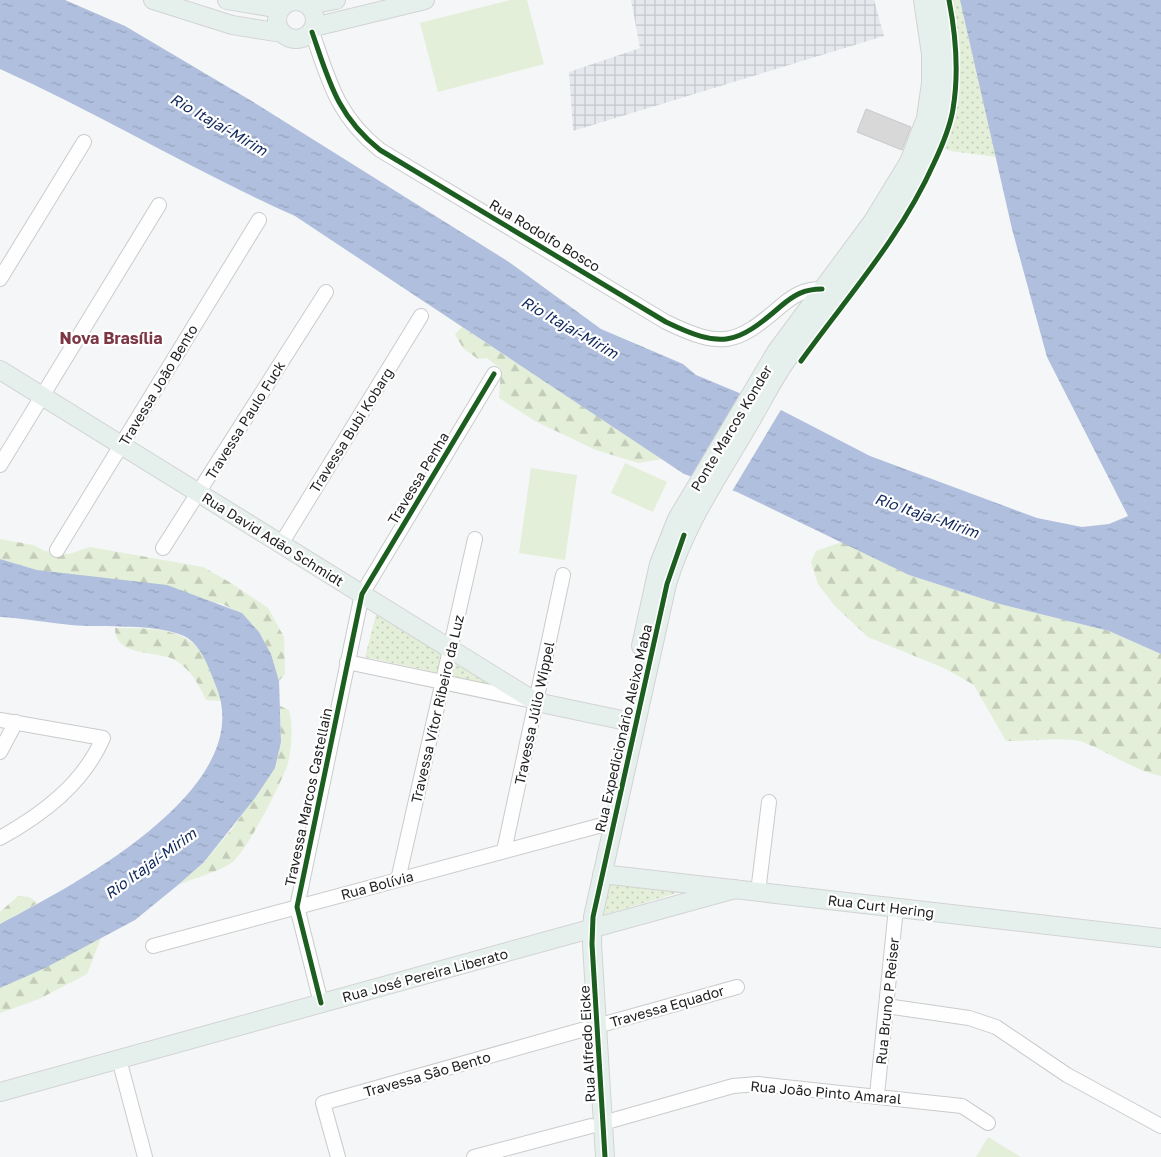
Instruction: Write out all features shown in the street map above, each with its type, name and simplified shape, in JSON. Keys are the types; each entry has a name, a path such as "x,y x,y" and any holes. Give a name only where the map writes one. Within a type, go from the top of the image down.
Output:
{"main road":[{"path":"153,0 232,25 282,33 294,40 304,38 313,30 426,0"},
{"path":"227,0 281,9"},
{"path":"282,33 277,18 281,9 294,2 305,3 336,0"},
{"path":"782,356 822,289 873,221 909,162 926,118 932,83 931,54 923,0"},
{"path":"782,356 861,268 912,188 936,131 944,88 945,55 937,0"},
{"path":"305,3 314,13 313,30"},
{"path":"873,221 882,237"},
{"name":"Ponte Marcos Konder","path":"691,508 782,356"},
{"name":"Rua David Adão Schmidt","path":"0,370 536,702 630,722"},
{"name":"Rua Expedicionário Aleixo Maba","path":"587,930 584,906 602,825 667,584 691,508"},
{"name":"Rua Expedicionário Aleixo Maba","path":"587,930 602,874 630,722"},
{"name":"Rua Curt Hering","path":"602,874 1161,938"},
{"name":"Rua José Pereira Liberato","path":"0,1092 735,889"},
{"name":"Rua Alfredo Eicke","path":"587,930 597,1124 605,1157"},
{"name":"Rua Alfredo Eicke","path":"593,1157 597,1124"}],"street":[{"name":"Rua Rodolfo Bosco","path":"313,30 338,103 350,121 366,138 412,169 682,330 724,340 740,338 754,329 795,294 810,289 822,289"},
{"path":"0,280 84,142"},
{"path":"0,465 159,205"},
{"name":"Travessa João Bento","path":"57,550 259,220"},
{"name":"Travessa Paulo Fuck","path":"163,548 326,292"},
{"name":"Travessa Bubi Kobarg","path":"281,544 421,316"},
{"name":"Travessa Penha","path":"362,594 494,374"},
{"name":"Travessa Vítor Ribeiro da Luz","path":"398,880 475,539"},
{"name":"Travessa Júlio Wippel","path":"504,851 563,576"},
{"name":"Travessa Marcos Castellain","path":"321,1004 297,907 362,594"},
{"path":"348,662 536,702"},
{"path":"0,720 103,738 78,780 62,796 0,838"},
{"path":"0,752 16,722"},
{"path":"758,892 769,802"},
{"name":"Rua Bolívia","path":"153,946 602,825"},
{"name":"Rua Bruno P Reiser","path":"877,1095 896,908"},
{"name":"Travessa Equador","path":"591,1027 738,987"},
{"path":"886,1006 969,1018 996,1027 1067,1075 1161,1126"},
{"name":"Travessa São Bento","path":"338,1157 323,1103 591,1027"},
{"path":"119,1059 145,1157"},
{"name":"Rua João Pinto Amaral","path":"474,1157 747,1084 877,1095 962,1106 988,1122"}],"shaded area":[{"path":"631,0 874,0 884,36 573,131 569,72 640,48"}],"green space":[{"path":"510,0 527,0 544,64 438,92 420,23"},
{"path":"945,0 960,0 996,157 951,151 940,147"},
{"path":"462,327 662,459 638,463 596,450 535,421 499,398 501,369 487,358 478,359 463,348 455,334"},
{"path":"625,463 667,482 653,512 611,493"},
{"path":"531,468 577,475 565,560 519,553"},
{"path":"0,539 33,545 45,551 69,554 90,547 203,567 268,608 284,637 285,674 279,681 271,656 260,635 235,610 222,604 37,570 0,559"},
{"path":"842,542 909,575 996,603 1109,631 1161,654 1161,776 1141,770 1093,746 1075,740 1006,741 974,685 944,668 868,637 835,606 818,584 811,562 816,551"},
{"path":"377,611 444,650 439,673 365,657"},
{"path":"115,628 153,629 177,634 188,640 197,647 205,658 222,701 206,700 194,678 186,668 175,660 130,649 122,644 117,638"},
{"path":"457,659 510,691 452,679"},
{"path":"280,706 289,710 291,723 292,737 288,763 279,785 254,832 238,857 231,863 178,885 204,862 232,829 275,768 281,742"},
{"path":"608,884 684,891 603,915"},
{"path":"18,896 29,897 38,903 0,924 0,912"},
{"path":"101,938 87,974 39,999 0,1013 0,988"},
{"path":"988,1137 1021,1157 976,1157"}],"water":[{"name":"Rio Itajaí-Mirim","path":"0,0 65,0 125,26 250,100 509,262 601,329 683,364 696,375 783,411 870,456 1037,518 1082,527 1109,524 1128,516 1047,357 1012,229 960,0 1161,0 1161,654 1109,631 996,603 909,575 737,492 684,474 295,216 257,199 37,86 0,69"},
{"name":"Rio Itajaí-Mirim","path":"0,559 37,570 167,585 242,613 259,632 271,654 279,681 281,742 275,768 255,798 204,862 178,885 135,920 45,968 0,988 0,924 70,885 111,859 151,829 186,797 211,761 222,724 216,686 208,665 196,645 190,640 184,636 159,629 84,626 0,617"}],"pier":[{"path":"743,391 782,408 731,493 691,479"}],"building":[{"path":"866,109 911,127 902,150 857,132"}],"cycle path":[{"path":"801,361 890,241 921,190 943,143 952,116 956,82 955,41 949,0"},
{"path":"312,32 336,97 344,111 365,137 380,150 666,322 701,336 728,339 752,329 795,296 805,291 822,289"},
{"path":"321,1003 297,907 362,594 494,374"},
{"path":"605,1157 592,944 593,917 667,584 684,535"}],"district":[{"name":"Nova Brasília","path":"111,338"}]}
